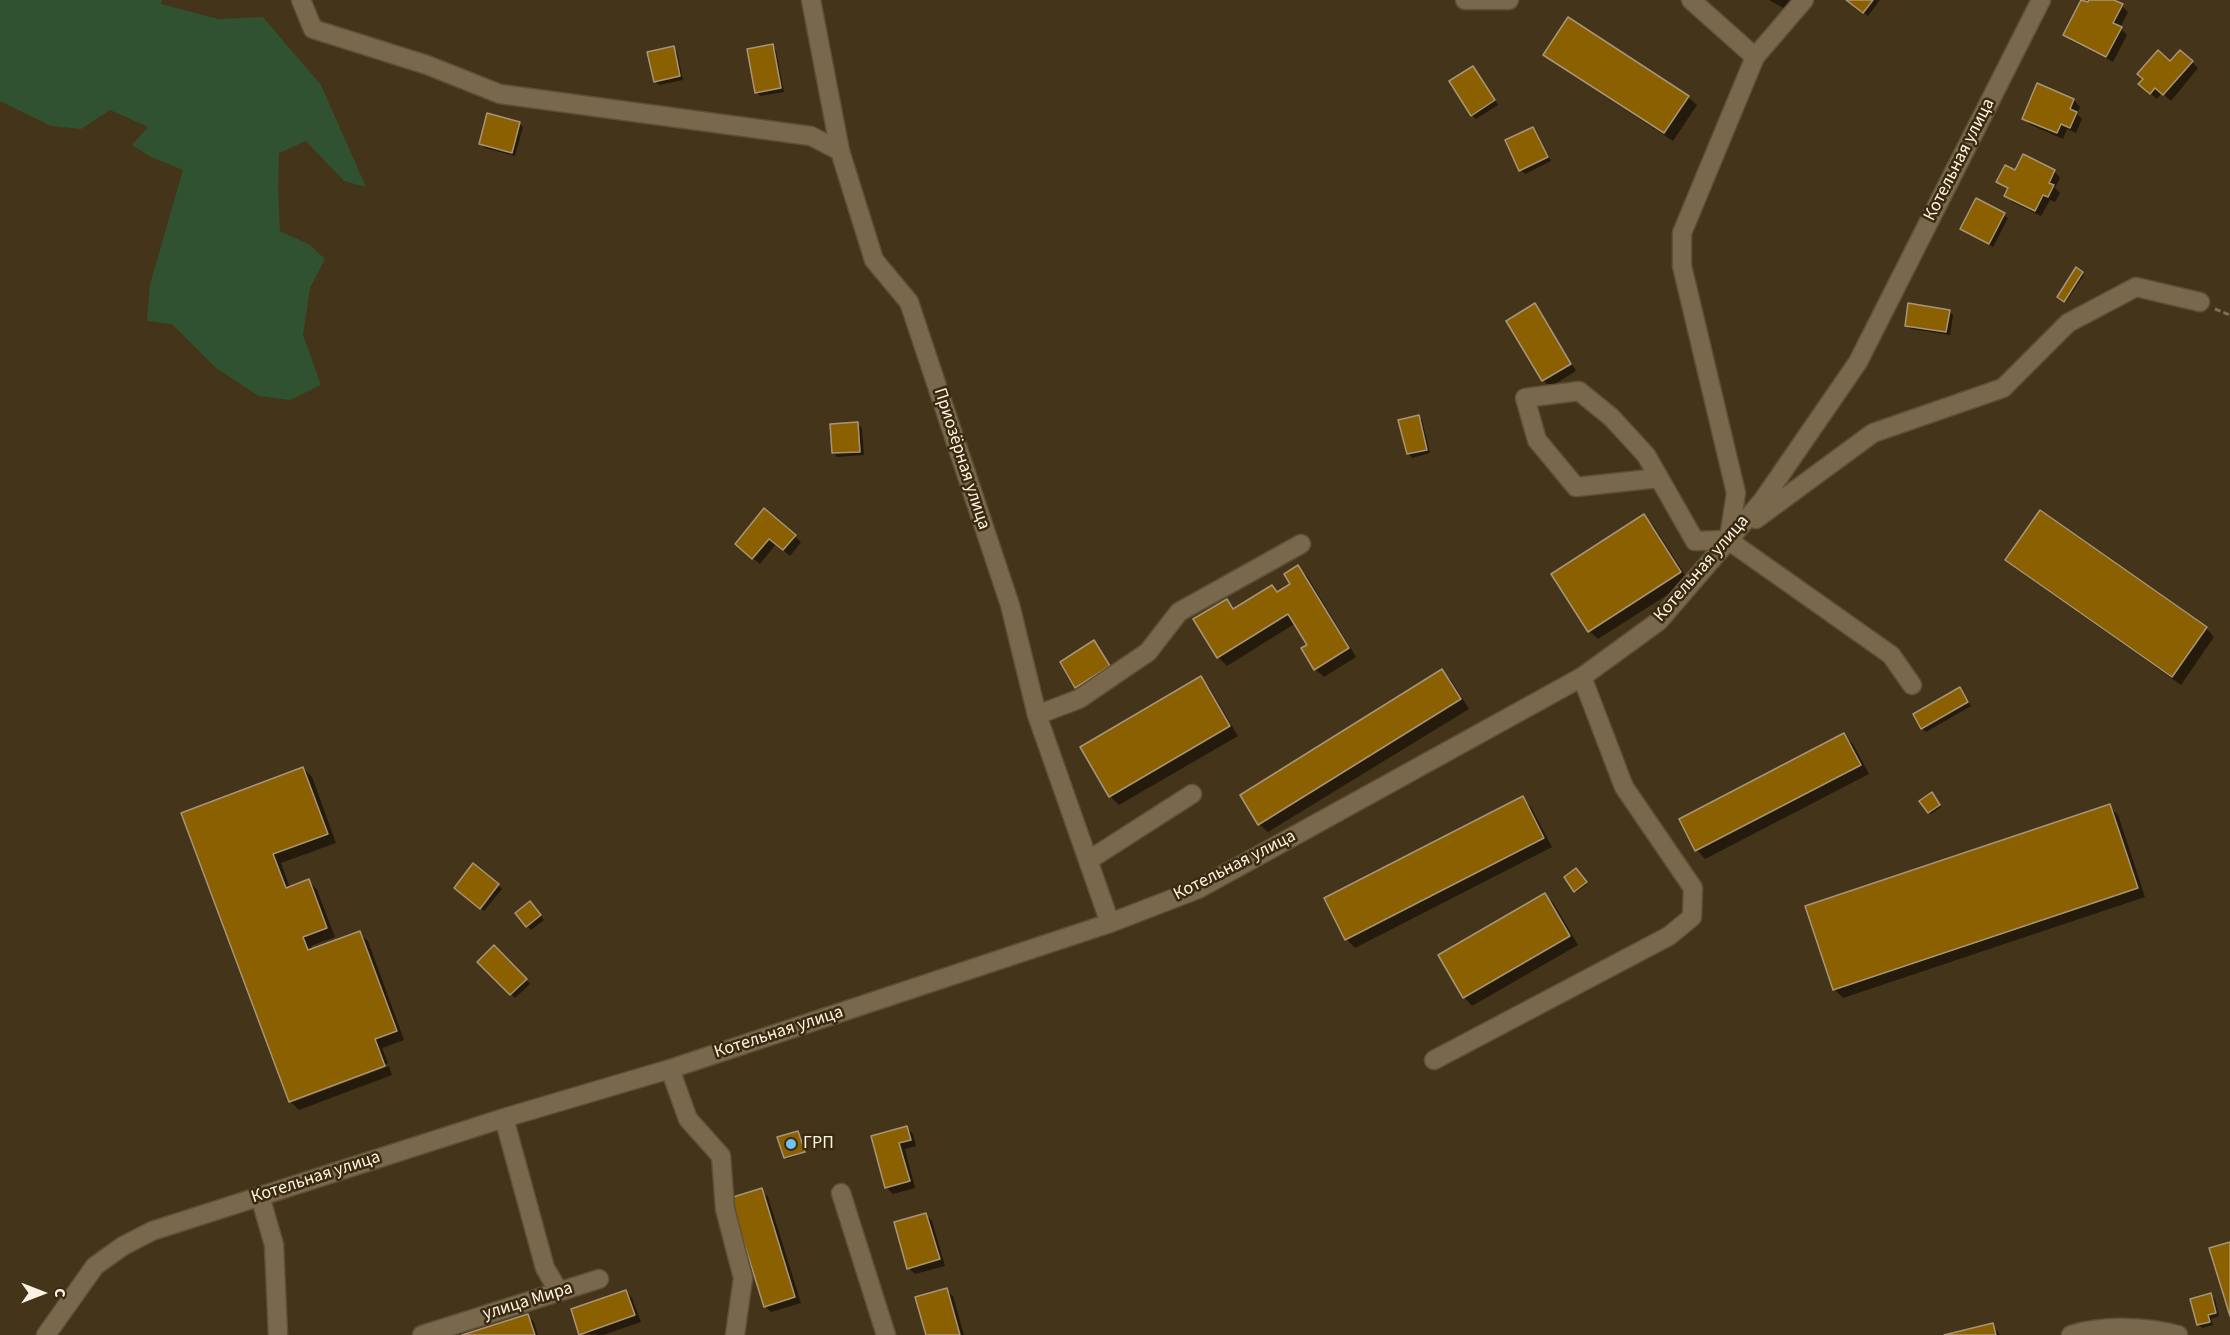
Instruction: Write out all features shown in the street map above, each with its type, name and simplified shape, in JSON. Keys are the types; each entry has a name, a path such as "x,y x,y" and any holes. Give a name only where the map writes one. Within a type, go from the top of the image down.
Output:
{"street":[{"path":"301,0 313,29 427,65 500,94 811,136 840,151"},
{"name":"Приозёрная улица","path":"811,0 840,151 874,260 909,302 1010,605 1037,715 1110,923"},
{"path":"1465,0 1509,0"},
{"path":"1690,0 1755,57"},
{"path":"1728,540 1736,493 1682,266 1682,233 1755,57 1804,0"},
{"name":"Котельная улица","path":"46,1335 95,1266 123,1246 152,1231 504,1118 670,1070 1110,923 1198,889 1582,677 1659,621 1763,500 1858,362 2041,0"},
{"path":"1659,478 1576,487 1537,440 1525,398 1579,391 1611,417 1646,455 1695,541 1728,540 1873,434 2003,388 2068,323 2136,288 2200,302"},
{"path":"1728,540 1891,655 1912,685"},
{"path":"1037,715 1079,699 1148,652 1179,612 1301,544"},
{"path":"1434,1060 1669,936 1692,917 1693,888 1624,787 1582,677"},
{"path":"1089,860 1192,794"},
{"path":"670,1070 688,1119 721,1156 725,1209 743,1278 735,1335"},
{"path":"504,1118 545,1268 559,1293"},
{"path":"841,1193 886,1335"},
{"path":"260,1196 274,1245 278,1335"},
{"name":"улица Мира","path":"422,1335 599,1279"},
{"path":"2071,1335 2109,1327 2178,1335"}],"green space":[{"path":"0,0 162,0 161,4 218,19 263,17 321,85 366,187 344,181 306,141 279,153 280,231 310,245 325,259 310,288 303,335 321,385 290,400 259,396 216,368 172,324 147,321 150,284 183,170 151,157 132,145 148,127 110,110 81,129 51,126 0,101"}],"building":[{"path":"1846,0 1873,0 1863,13"},
{"path":"2081,0 2088,2 2089,0 2114,0 2123,4 2113,23 2122,27 2106,57 2063,35"},
{"path":"1568,17 1689,96 1664,133 1543,55"},
{"path":"773,44 781,88 755,93 747,49"},
{"path":"674,46 680,76 654,82 647,52"},
{"path":"2158,50 2170,61 2180,50 2193,61 2163,95 2155,88 2150,94 2138,84 2143,79 2137,74"},
{"path":"1473,66 1495,100 1471,116 1449,81"},
{"path":"2037,83 2074,99 2070,109 2077,112 2070,128 2061,124 2057,133 2022,119"},
{"path":"487,113 520,122 512,153 479,144"},
{"path":"1533,127 1548,157 1519,171 1505,140"},
{"path":"2023,154 2055,170 2049,183 2054,185 2048,197 2043,195 2035,211 2004,196 2008,188 1996,182 2005,165 2015,170"},
{"path":"1976,198 2005,213 1989,244 1960,229"},
{"path":"2076,267 2083,272 2064,302 2057,297"},
{"path":"1535,303 1571,364 1542,381 1506,321"},
{"path":"1908,303 1950,310 1946,332 1905,326"},
{"path":"1419,415 1427,450 1407,454 1398,420"},
{"path":"858,422 860,452 832,453 830,424"},
{"path":"764,508 796,535 783,550 769,539 752,559 735,544"},
{"path":"2040,510 2207,627 2172,677 2005,560"},
{"path":"1644,514 1681,572 1588,632 1551,574"},
{"path":"1298,565 1349,648 1314,670 1301,648 1307,645 1288,614 1217,658 1193,619 1227,599 1233,609 1272,585 1277,592 1290,584 1284,574"},
{"path":"1094,640 1110,666 1075,688 1060,662"},
{"path":"1442,669 1461,699 1258,825 1240,795"},
{"path":"1201,676 1230,726 1109,797 1080,747"},
{"path":"1960,687 1968,702 1921,729 1913,714"},
{"path":"1844,733 1861,765 1695,851 1679,819"},
{"path":"303,767 328,834 273,854 286,888 309,879 327,928 303,937 308,950 360,931 397,1031 375,1039 385,1066 289,1102 181,813"},
{"path":"1932,792 1940,805 1928,813 1919,801"},
{"path":"1523,796 1544,838 1345,940 1324,898"},
{"path":"2110,804 2138,888 1833,990 1805,906"},
{"path":"473,863 499,884 480,909 454,888"},
{"path":"1576,868 1587,882 1574,892 1564,877"},
{"path":"1545,893 1570,936 1463,998 1438,955"},
{"path":"530,901 541,915 526,927 515,913"},
{"path":"494,945 527,979 510,995 477,962"},
{"path":"907,1126 911,1140 899,1143 910,1181 885,1188 871,1136"},
{"name":"ГРП","path":"798,1131 805,1152 784,1158 777,1137"},
{"path":"762,1188 795,1297 764,1307 730,1198"},
{"path":"926,1213 940,1259 907,1269 894,1222"},
{"path":"2230,1242 2230,1316 2209,1248"},
{"path":"947,1288 960,1335 926,1335 915,1297"},
{"path":"626,1290 635,1315 579,1335 571,1309"},
{"path":"2211,1293 2216,1313 2208,1315 2210,1322 2197,1325 2190,1299"},
{"path":"528,1314 535,1335 462,1335"},
{"path":"1993,1323 1996,1335 1944,1335"}],"place":[{"name":"ГРП","path":"791,1144"}]}
